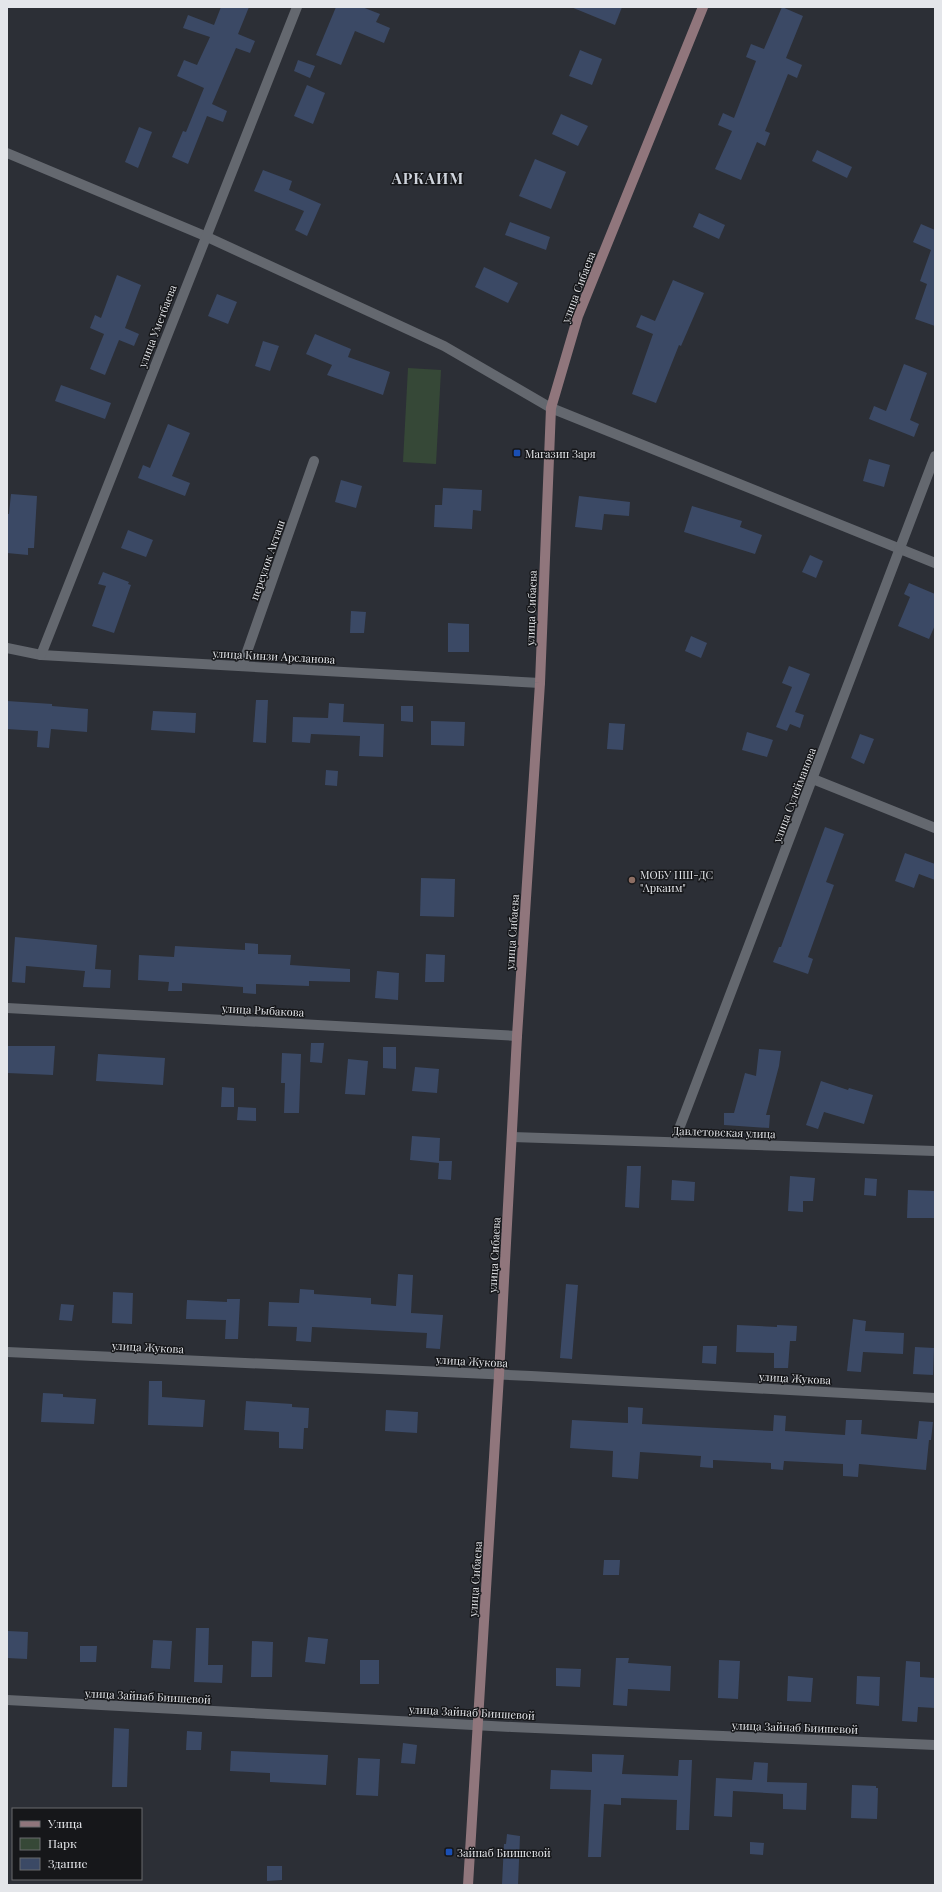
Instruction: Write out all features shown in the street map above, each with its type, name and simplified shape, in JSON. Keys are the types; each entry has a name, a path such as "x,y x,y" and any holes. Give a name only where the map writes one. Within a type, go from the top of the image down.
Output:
{"main road":[{"name":"улица Сибаева","path":"468,1885 499,1375 517,1036 540,683 551,408 578,316 703,7"}],"street":[{"name":"улица Уметбаева","path":"41,655 205,236 297,7"},
{"path":"7,153 205,236 444,346 551,408 935,563"},
{"name":"улица Сулейманова","path":"674,1142 813,779 898,549 935,456"},
{"name":"переулок Акташ","path":"242,666 314,461"},
{"name":"улица Кинзи Арсланова","path":"7,648 41,655 540,683"},
{"path":"813,779 935,828"},
{"name":"улица Рыбакова","path":"7,1008 517,1036"},
{"name":"Давлетовская улица","path":"512,1137 935,1151"},
{"name":"улица Жукова","path":"7,1352 499,1375 935,1398"},
{"name":"улица Зайнаб Биишевой","path":"7,1700 478,1725 935,1745"}],"green space":[{"path":"408,368 441,370 436,464 403,462"}],"building":[{"path":"221,7 249,7 238,34 255,41 250,53 236,48 212,104 227,111 223,122 207,116 188,164 172,157 183,131 186,132 204,88 177,76 184,60 197,65 210,37 183,28 188,15 214,25"},
{"path":"336,7 362,7 380,14 376,22 390,28 384,43 355,31 341,65 316,55"},
{"path":"571,7 622,7 615,25"},
{"path":"782,7 803,16 786,58 802,65 797,78 788,74 765,131 770,133 765,146 757,142 741,180 715,169 732,131 718,125 723,113 734,118 756,61 746,57 751,44 764,49"},
{"path":"580,50 602,59 592,85 569,76"},
{"path":"298,60 315,66 310,78 294,71"},
{"path":"307,85 325,93 313,124 294,116"},
{"path":"561,114 588,126 578,146 552,134"},
{"path":"139,127 152,132 138,168 125,162"},
{"path":"817,150 852,167 847,178 812,161"},
{"path":"535,159 566,172 551,209 519,196"},
{"path":"263,170 292,181 289,190 321,204 307,236 295,230 304,211 254,191"},
{"path":"699,213 725,225 719,239 693,227"},
{"path":"510,222 550,237 546,250 505,235"},
{"path":"921,224 935,230 935,326 915,319 927,284 920,281 931,250 913,242"},
{"path":"484,267 518,283 508,303 475,287"},
{"path":"117,275 141,285 125,328 139,334 134,346 119,340 105,375 90,369 104,334 90,328 95,315 101,318"},
{"path":"673,280 704,293 681,346 679,345 656,403 632,394 653,334 636,327 641,315 655,321"},
{"path":"217,294 237,302 228,324 208,316"},
{"path":"315,334 351,349 348,357 390,372 383,395 327,375 332,365 306,354"},
{"path":"263,341 279,346 270,371 255,366"},
{"path":"904,364 927,373 910,420 919,424 914,437 869,419 874,406 886,411"},
{"path":"61,385 111,403 105,419 55,401"},
{"path":"168,424 190,433 172,476 190,483 185,496 138,478 143,465 150,468"},
{"path":"869,459 890,465 884,487 863,481"},
{"path":"341,480 362,486 356,508 335,502"},
{"path":"443,488 482,490 481,511 473,510 472,529 434,527 435,505 442,505"},
{"path":"11,494 37,496 34,548 28,548 28,555 7,553 7,514 9,514"},
{"path":"579,496 630,502 629,516 604,514 602,530 575,527"},
{"path":"692,506 742,521 740,527 762,535 755,554 684,532"},
{"path":"128,530 153,540 146,557 121,548"},
{"path":"810,555 823,561 816,578 802,572"},
{"path":"103,572 129,582 128,584 131,585 114,633 92,626 106,586 98,584"},
{"path":"909,583 935,594 935,625 929,639 898,626 910,597 904,594"},
{"path":"351,611 366,612 364,633 350,633"},
{"path":"448,623 469,624 469,652 448,652"},
{"path":"691,636 707,643 701,658 685,651"},
{"path":"789,666 810,674 795,712 804,715 800,728 790,724 787,731 776,727 792,687 782,683"},
{"path":"256,700 268,700 266,743 253,742"},
{"path":"7,701 52,704 52,706 88,709 87,732 51,729 49,748 37,747 38,731 7,729"},
{"path":"329,703 344,704 343,722 384,724 383,757 359,756 360,736 311,734 310,743 292,742 293,717 328,718"},
{"path":"401,706 413,706 413,722 401,721"},
{"path":"153,711 196,713 195,733 151,730"},
{"path":"431,721 465,722 464,746 431,745"},
{"path":"609,723 625,724 623,750 607,749"},
{"path":"747,732 773,740 767,757 742,750"},
{"path":"860,734 874,739 864,764 851,758"},
{"path":"326,770 338,771 337,786 325,785"},
{"path":"825,827 844,834 826,882 834,885 808,957 813,959 808,974 773,962 779,947 781,947"},
{"path":"905,853 935,864 935,880 919,874 914,888 895,881"},
{"path":"421,878 455,879 454,917 420,916"},
{"path":"15,937 97,945 95,969 111,970 110,988 83,987 85,971 26,966 25,983 12,982"},
{"path":"245,943 258,944 258,954 291,955 290,965 350,969 350,982 309,981 309,986 256,984 256,994 243,993 243,987 182,983 182,991 168,991 169,982 138,980 139,955 174,957 175,946 245,950"},
{"path":"426,954 445,955 444,982 425,982"},
{"path":"377,971 399,973 398,1000 375,998"},
{"path":"311,1043 324,1043 322,1063 310,1062"},
{"path":"7,1046 55,1046 53,1075 7,1073"},
{"path":"383,1047 396,1047 396,1069 383,1068"},
{"path":"759,1049 781,1051 779,1066 766,1115 770,1115 769,1128 724,1125 724,1113 734,1113 745,1073 756,1076"},
{"path":"282,1053 301,1054 299,1113 284,1113 285,1083 281,1083"},
{"path":"98,1054 165,1058 163,1085 96,1081"},
{"path":"348,1059 368,1061 365,1095 345,1094"},
{"path":"415,1067 439,1069 437,1093 412,1091"},
{"path":"821,1081 848,1090 849,1088 873,1095 864,1124 824,1112 818,1129 806,1125"},
{"path":"222,1087 234,1088 234,1107 221,1107"},
{"path":"238,1107 256,1108 256,1121 237,1120"},
{"path":"412,1136 440,1138 439,1161 452,1161 451,1180 438,1179 439,1163 410,1160"},
{"path":"627,1166 641,1166 639,1208 625,1207"},
{"path":"790,1176 815,1178 813,1201 803,1201 803,1212 788,1211"},
{"path":"865,1178 877,1179 876,1196 864,1195"},
{"path":"672,1180 695,1182 694,1201 671,1200"},
{"path":"908,1190 935,1191 935,1218 907,1218"},
{"path":"398,1274 413,1275 411,1313 443,1315 440,1349 426,1348 427,1333 312,1327 311,1342 296,1341 297,1327 268,1326 269,1302 299,1303 300,1289 314,1290 314,1294 371,1298 371,1304 396,1306"},
{"path":"566,1284 578,1285 572,1359 560,1358"},
{"path":"113,1292 133,1293 132,1324 112,1323"},
{"path":"227,1299 240,1299 238,1339 225,1339 226,1320 186,1319 187,1300 227,1302"},
{"path":"61,1304 74,1305 72,1321 59,1320"},
{"path":"853,1319 866,1321 865,1331 904,1333 903,1354 863,1352 861,1372 847,1371"},
{"path":"737,1325 777,1327 777,1325 797,1326 796,1341 790,1341 788,1368 774,1368 774,1353 736,1352"},
{"path":"703,1346 717,1346 716,1364 702,1363"},
{"path":"915,1347 934,1348 933,1375 913,1374"},
{"path":"149,1381 162,1381 162,1397 205,1400 203,1427 148,1425"},
{"path":"43,1393 63,1394 63,1397 96,1399 94,1424 41,1422"},
{"path":"246,1401 292,1404 292,1407 309,1408 308,1428 304,1428 303,1449 279,1448 279,1432 244,1430"},
{"path":"628,1407 643,1408 642,1424 773,1431 774,1415 786,1416 785,1431 845,1435 846,1420 862,1420 861,1434 917,1439 919,1421 933,1422 931,1440 929,1440 926,1470 859,1464 858,1477 843,1476 843,1464 784,1461 783,1470 771,1469 771,1463 713,1460 713,1468 700,1467 701,1456 640,1452 638,1479 612,1477 613,1451 570,1448 572,1420 628,1423"},
{"path":"386,1410 418,1412 417,1433 385,1431"},
{"path":"604,1560 620,1560 619,1575 603,1575"},
{"path":"196,1628 209,1628 208,1665 223,1665 222,1683 194,1682"},
{"path":"8,1631 28,1632 27,1659 7,1658"},
{"path":"308,1637 328,1639 325,1664 305,1662"},
{"path":"153,1640 172,1641 170,1669 151,1668"},
{"path":"252,1641 273,1642 272,1677 251,1677"},
{"path":"80,1646 97,1646 96,1662 80,1662"},
{"path":"616,1658 629,1658 628,1663 671,1666 670,1691 628,1689 627,1706 613,1705"},
{"path":"360,1660 379,1660 379,1684 360,1684"},
{"path":"719,1660 740,1661 738,1699 718,1698"},
{"path":"906,1661 920,1662 920,1677 935,1678 935,1708 918,1707 917,1722 902,1721"},
{"path":"556,1668 581,1669 580,1687 556,1686"},
{"path":"788,1676 813,1678 811,1702 787,1701"},
{"path":"857,1676 880,1677 879,1706 856,1704"},
{"path":"114,1728 129,1729 127,1787 112,1787"},
{"path":"187,1731 202,1732 201,1750 186,1750"},
{"path":"403,1743 417,1745 415,1764 401,1763"},
{"path":"231,1751 328,1755 326,1785 270,1782 270,1773 230,1771"},
{"path":"592,1754 624,1755 622,1774 678,1776 679,1760 692,1760 689,1830 676,1830 677,1800 621,1798 621,1805 604,1804 601,1857 588,1857 591,1790 550,1789 551,1770 592,1772"},
{"path":"358,1758 380,1759 378,1796 356,1795"},
{"path":"754,1762 768,1763 767,1782 807,1783 806,1810 783,1809 783,1794 733,1791 732,1817 714,1816 716,1778 752,1780"},
{"path":"852,1785 876,1786 876,1788 878,1788 877,1819 851,1818"},
{"path":"507,1834 520,1836 518,1885 502,1884 504,1844 506,1844"},
{"path":"750,1842 764,1843 763,1855 750,1854"},
{"path":"267,1866 282,1866 282,1880 267,1881"}],"place":[{"name":"Магазин Заря","path":"517,453"},
{"name":"МОБУ НШ-ДС \"Аркаим\"","path":"632,880"},
{"name":"Зайнаб Биишевой","path":"449,1852"}],"district":[{"name":"АРКАИМ","path":"428,178"}]}
